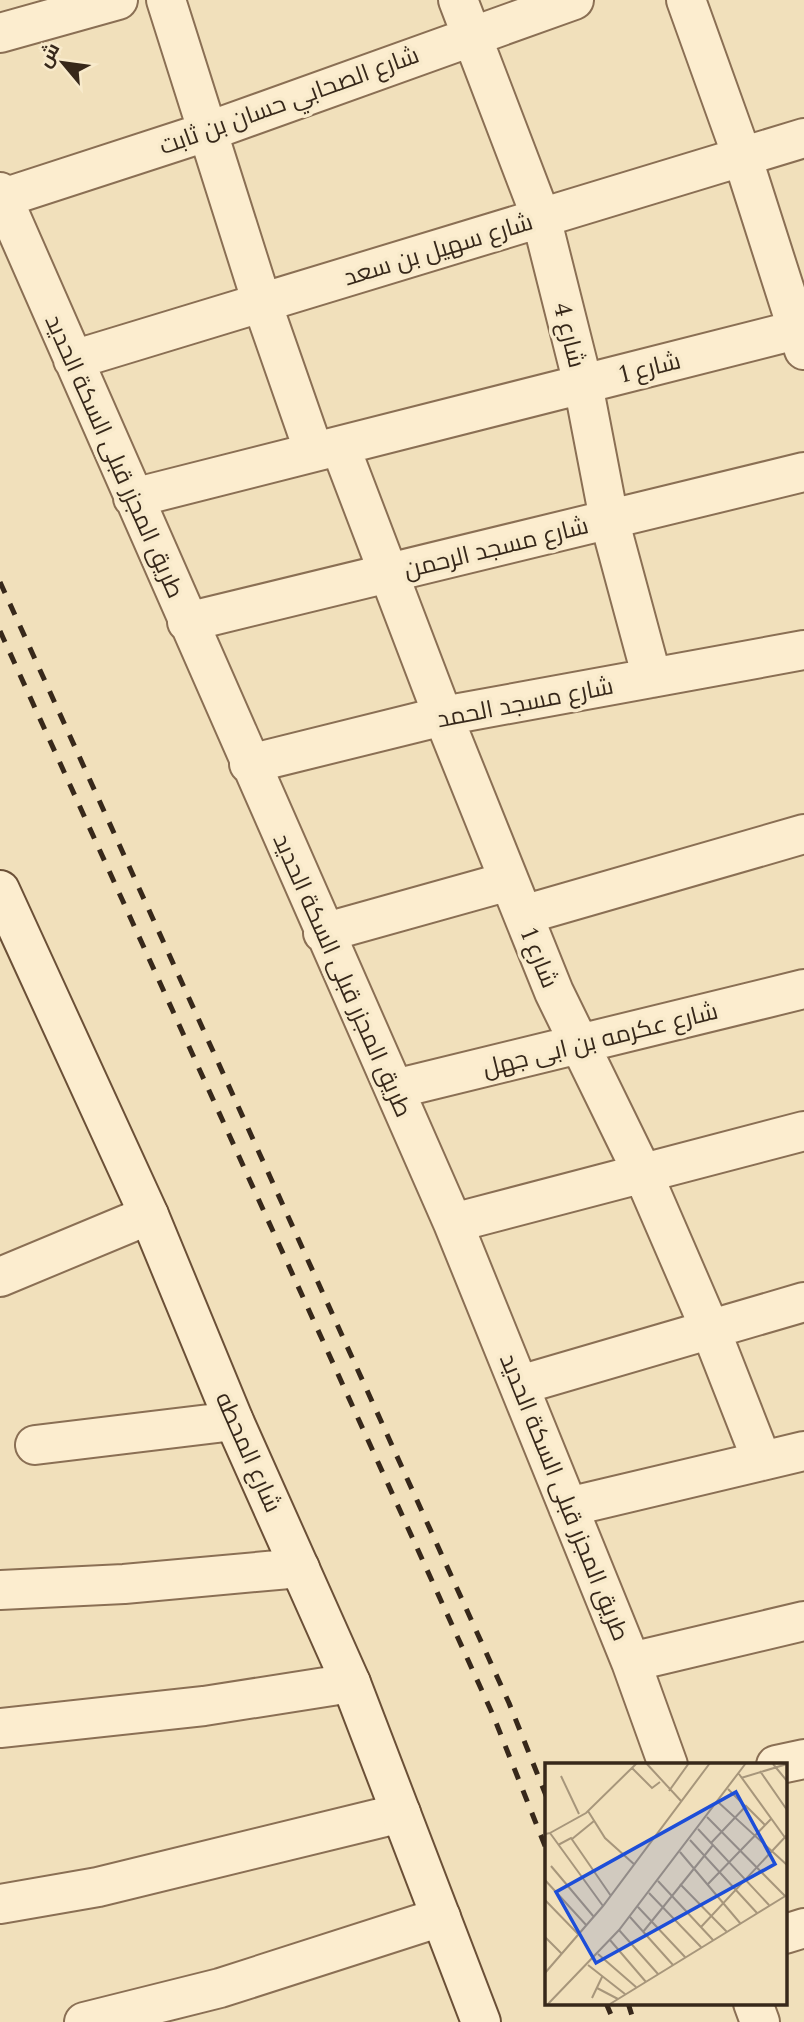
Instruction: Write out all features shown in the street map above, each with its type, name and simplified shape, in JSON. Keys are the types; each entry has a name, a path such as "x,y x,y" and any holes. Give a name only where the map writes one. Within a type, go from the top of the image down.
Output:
{"street":[{"path":"0,33 118,0"},
{"path":"166,0 262,303 327,449"},
{"name":"شارع الصحابي حسان بن ثابت","path":"1,195 209,131 465,17 574,0"},
{"name":"شارع 1","path":"133,498 583,384 802,336 686,0"},
{"name":"شارع 4","path":"465,17 541,217 583,384 609,519 652,678"},
{"name":"شارع سهيل بن سعد","path":"73,360 804,138"},
{"name":"طريق المجزر قبلى السكة الحديد","path":"1,195 323,933 453,1223 631,1662 667,1763"},
{"name":"شارع 1","path":"327,449 388,573 565,1019 643,1174 711,1331 762,1461"},
{"name":"شارع مسجد الرحمن","path":"187,622 804,472"},
{"name":"شارع مسجد الحمد","path":"249,764 443,716 804,650"},
{"path":"523,915 804,834"},
{"path":"323,933 509,881"},
{"name":"شارع المحطه","path":"0,890 149,1215 234,1421 351,1682 481,2022"},
{"name":"شارع عكرمه بن ابى جهل","path":"395,1089 804,989"},
{"path":"453,1223 804,1131"},
{"path":"0,1277 149,1215"},
{"path":"520,1385 804,1302"},
{"path":"35,1445 234,1421"},
{"path":"568,1507 804,1451"},
{"path":"0,1591 124,1584 300,1568"},
{"path":"631,1662 804,1621"},
{"path":"0,1728 204,1706 351,1682"},
{"path":"785,1763 804,1759"},
{"path":"0,1904 98,1887 401,1814"},
{"path":"84,2022 220,1988 441,1917"},
{"path":"786,1934 804,1927"},
{"path":"754,2004 760,2022"}],"railway":[{"path":"0,582 509,1703 545,1793"},
{"path":"0,631 493,1715 545,1846"},
{"path":"606,2004 614,2022"},
{"path":"628,2004 634,2022"}]}
